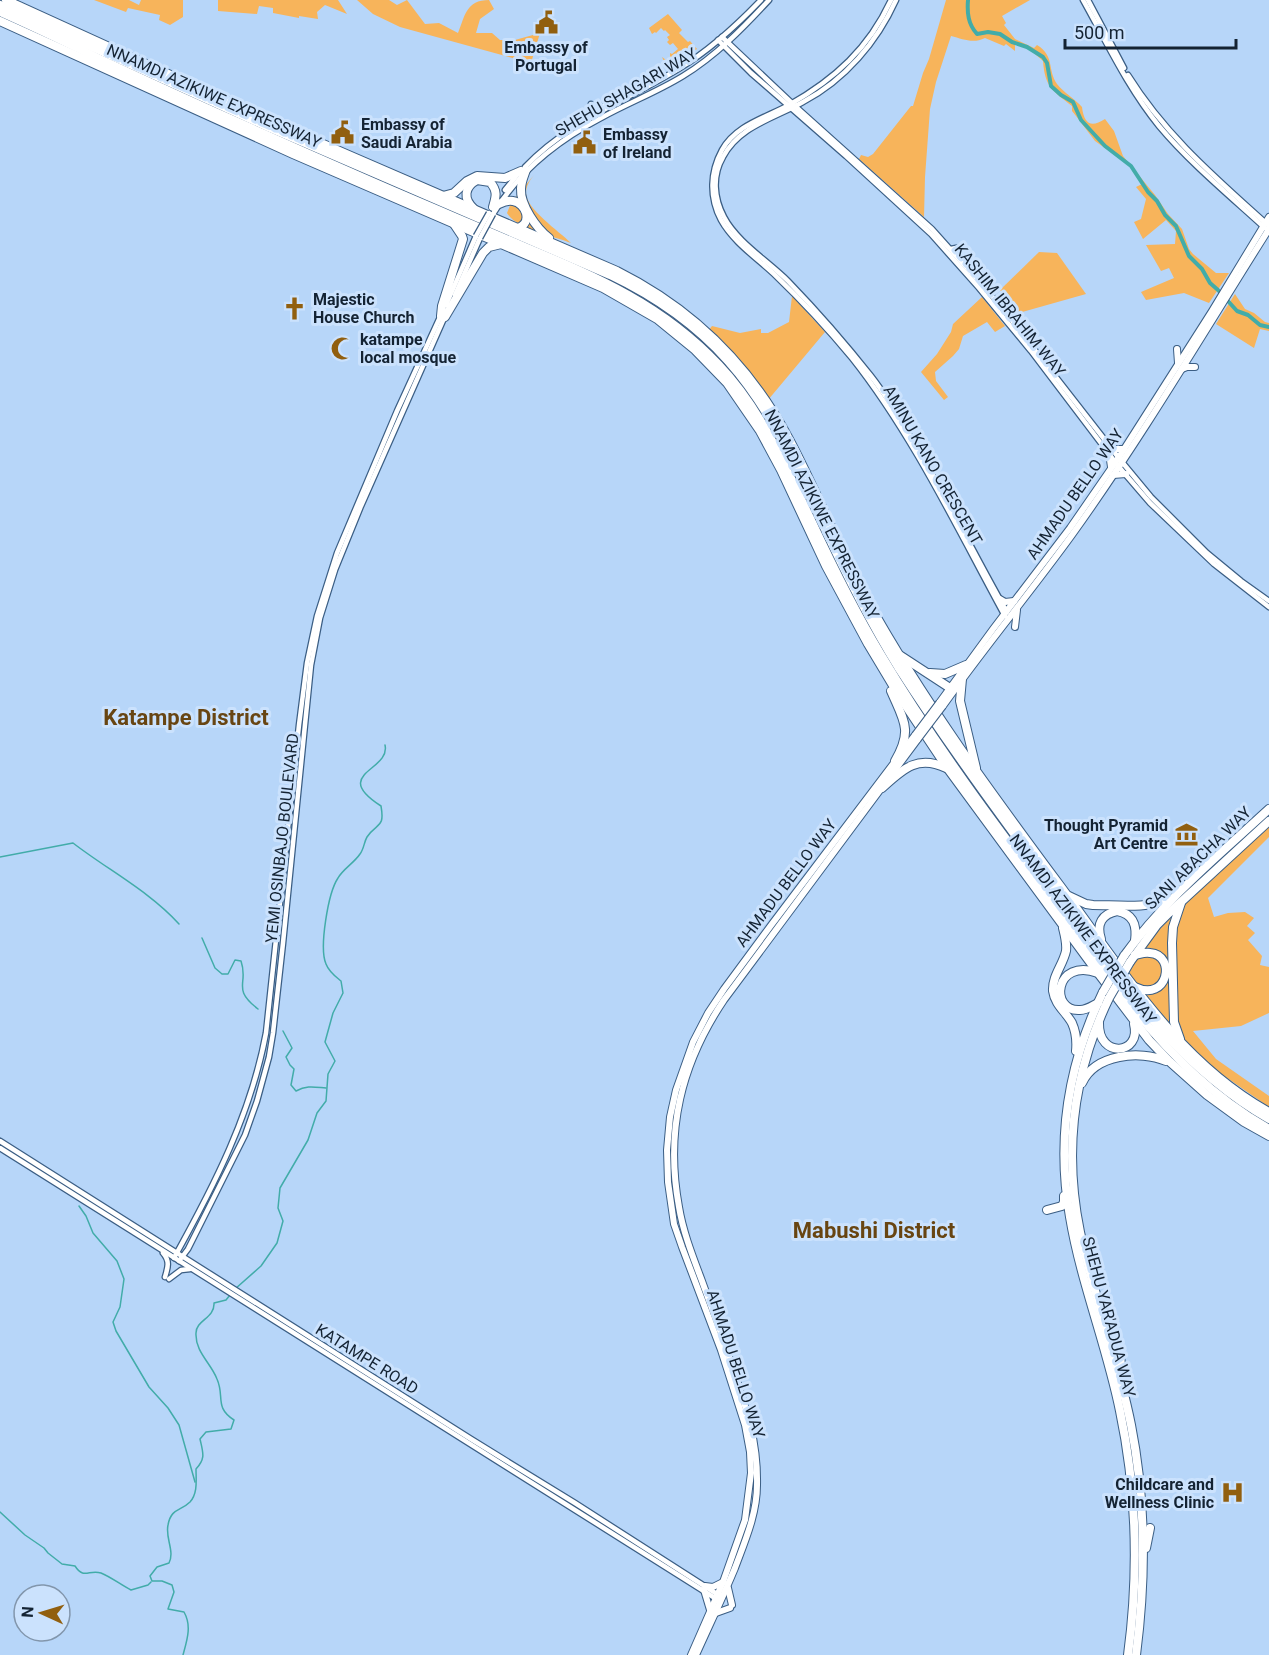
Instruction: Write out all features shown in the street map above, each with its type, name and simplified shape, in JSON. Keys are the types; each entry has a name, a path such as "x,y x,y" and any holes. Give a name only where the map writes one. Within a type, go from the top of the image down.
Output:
{"highway":[{"path":"0,0 18,5"},
{"path":"6,0 18,5"},
{"name":"NNAMDI AZIKIWE EXPRESSWAY","path":"0,5 81,42 219,114 616,287 667,318 705,351 722,368 759,418 777,449 826,554 878,651 921,719 968,786 1131,1006 1176,1059 1198,1078 1243,1108 1269,1119"},
{"name":"NNAMDI AZIKIWE EXPRESSWAY","path":"18,5 300,134 635,280 694,320 723,346 749,376 787,436 865,597 897,653 939,718 1007,814 1159,1018 1181,1043 1219,1078 1269,1112"},
{"path":"33,12 81,42"},
{"name":"NNAMDI AZIKIWE EXPRESSWAY","path":"0,14 224,106 602,272 651,297 711,343 729,362 758,400 795,463 848,578 910,686 943,736 1159,1028 1202,1072 1269,1129"},
{"name":"NNAMDI AZIKIWE EXPRESSWAY","path":"0,21 223,123 603,288 644,310 695,350 722,377 760,431 846,604 886,675 948,769 1132,1020 1170,1062 1207,1095 1244,1122 1269,1136"},
{"path":"118,51 138,72 142,85"},
{"path":"219,114 224,106"},
{"path":"352,164 373,166"},
{"path":"441,196 454,193 467,181 477,176 505,178 523,171"},
{"path":"523,171 520,187 526,208 544,234 560,246"},
{"path":"366,179 382,193"},
{"path":"475,210 468,204 466,196 469,186 477,180 490,182 494,188 496,196 493,209"},
{"path":"493,209 511,200 518,202 527,217 525,225 518,228"},
{"path":"443,317 442,306 463,239 453,223"},
{"path":"443,317 485,250 502,244"},
{"path":"577,276 594,277"},
{"path":"635,280 651,297"},
{"path":"777,449 781,470"},
{"path":"848,578 865,597"},
{"path":"846,604 858,615"},
{"path":"897,653 952,689 960,698"},
{"path":"929,673 945,674 966,665"},
{"path":"886,675 903,721 913,737 903,744 895,760"},
{"path":"962,679 960,698 977,772"},
{"path":"882,788 897,773 919,764 931,763 948,769"},
{"path":"989,799 1007,814"},
{"name":"SANI ABACHA WAY","path":"1130,957 1178,898 1269,809"},
{"name":"SANI ABACHA WAY","path":"1130,957 1135,942 1151,921 1269,821"},
{"path":"1034,850 1042,871"},
{"path":"1018,854 1026,874"},
{"path":"1067,895 1086,904 1114,905 1155,904 1178,898 1172,944 1174,1022 1181,1043"},
{"path":"1102,943 1099,933 1100,921 1105,915 1117,911 1133,919 1135,942"},
{"path":"1062,924 1066,951 1053,989 1057,1003 1074,1028 1077,1045 1076,1061"},
{"path":"1106,995 1130,957 1155,954 1164,962 1167,974 1165,980 1157,989 1146,991 1135,987"},
{"path":"1098,973 1083,969 1070,973 1064,978 1060,990 1064,1003 1073,1009 1083,1010 1098,1003"},
{"name":"SHEHU YAR'ADUA WAY","path":"1106,995 1098,1003 1076,1061 1067,1105 1064,1171 1074,1237 1120,1413 1130,1476 1135,1524 1132,1654"},
{"name":"SHEHU YAR'ADUA WAY","path":"1106,995 1083,1063 1073,1127 1072,1162 1080,1230 1122,1386 1137,1465 1143,1517 1143,1564 1141,1615 1132,1654"},
{"path":"1099,1019 1102,1040 1116,1049 1127,1047 1134,1038 1135,1027 1132,1020"},
{"path":"1077,1096 1086,1075 1105,1061 1144,1055 1170,1062"},
{"path":"1219,1078 1243,1108"},
{"path":"1207,1095 1243,1108"},
{"path":"1064,1171 1064,1204 1047,1211 1064,1210 1074,1237"},
{"path":"1080,1230 1094,1258"},
{"path":"1120,1348 1122,1386"},
{"path":"1132,1545 1135,1524"},
{"path":"1143,1564 1150,1528"}],"main road":[{"name":"SHEHU SHAGARI WAY","path":"399,412 478,237 493,209 523,171 548,145 586,119 681,68 720,39 761,0"},
{"name":"SHEHU SHAGARI WAY","path":"523,171 569,136 684,75 725,45 769,0"},
{"path":"781,111 782,96 802,100 831,78 857,53 876,29 891,0"},
{"path":"828,328 799,297 730,233 717,210 712,187 715,166 729,140 747,125 792,106 827,87 855,61 879,32 896,0"},
{"path":"1083,0 1136,94 1159,126 1184,152 1267,226"},
{"path":"1088,0 1130,77 1163,124 1183,147 1267,226"},
{"name":"KASHIM IBRAHIM WAY","path":"720,39 751,73 782,96 918,215 951,249 999,304 1150,503 1192,545 1269,607"},
{"path":"781,111 801,114 802,100"},
{"path":"586,119 594,104 610,106"},
{"name":"KASHIM IBRAHIM WAY","path":"801,114 936,239 980,288 1111,451"},
{"name":"AHMADU BELLO WAY","path":"696,1655 749,1530 755,1509 757,1488 755,1446 751,1424 716,1318 688,1244 679,1208 675,1149 681,1091 696,1048 719,1007 882,788 913,737 941,704 966,665 1005,615 1071,536 1121,465 1125,452 1267,226"},
{"path":"951,249 962,247"},
{"name":"AMINU KANO CRESCENT","path":"828,328 871,376 904,425 1000,599 1005,615"},
{"name":"AMINU KANO CRESCENT","path":"828,328 868,379 906,437 1005,615"},
{"path":"1193,346 1195,365 1180,367 1178,347 1193,346"},
{"name":"YEMI OSINBAJO BOULEVARD","path":"175,1255 221,1170 252,1093 266,1033 300,722 315,625 337,553 399,412"},
{"name":"YEMI OSINBAJO BOULEVARD","path":"181,1259 245,1135 264,1075 273,1033 311,664 320,618 338,562 399,412"},
{"path":"1111,468 1111,451 1125,452"},
{"name":"KASHIM IBRAHIM WAY","path":"1121,465 1187,534 1241,581 1269,601"},
{"name":"AHMADU BELLO WAY","path":"1016,604 1111,468 1121,465"},
{"path":"998,632 1014,628 1016,604 1000,599"},
{"name":"AHMADU BELLO WAY","path":"952,689 998,632 1005,615"},
{"name":"AHMADU BELLO WAY","path":"725,1583 746,1520 751,1487 750,1452 745,1425 721,1350 674,1224 667,1165 670,1117 684,1064 708,1013 754,946 895,760"},
{"name":"KATAMPE ROAD","path":"0,1141 162,1247"},
{"name":"KATAMPE ROAD","path":"0,1148 575,1503 719,1598"},
{"path":"221,1170 227,1173"},
{"path":"186,1237 175,1246 162,1247 169,1263 167,1278 192,1266 188,1249"},
{"path":"725,1583 731,1606 713,1612 705,1588 725,1583"},
{"name":"AHMADU BELLO WAY","path":"691,1655 713,1612"}],"shaded area":[{"path":"94,0 129,0 139,5 141,0 183,0 183,17 170,25 159,20 160,15 128,8 126,12"},
{"path":"218,0 338,0 347,14 325,5 317,12 318,19 273,13 273,8 259,6 257,14 218,11"},
{"path":"357,0 389,0 397,5 407,0 425,24 439,23 458,33 467,10 475,3 489,0 494,9 480,19 476,33 492,33 500,40 515,40 540,33 531,63 400,27 373,14"},
{"path":"946,0 1030,0 1002,16 1006,23 1004,25 1015,39 1034,48 1037,45 1043,49 1049,58 1057,84 1082,107 1086,121 1092,124 1105,119 1114,131 1123,156 1182,229 1193,254 1216,273 1229,273 1209,303 1184,293 1146,300 1141,292 1174,278 1169,268 1161,271 1146,245 1175,244 1176,231 1166,220 1143,239 1134,222 1141,219 1146,199 1136,187 1142,184 1130,166 1095,141 1072,111 1072,106 1051,87 1046,77 1043,61 1027,47 1015,44 1015,51 1006,44 1004,46 985,38 972,41 951,36 930,109 924,217 859,159 861,155 868,157 873,154 913,106"},
{"path":"668,14 682,30 679,33 697,49 667,68 662,57 666,60 670,57 670,53 678,49 673,43 670,45 667,42 669,40 667,37 670,35 665,30 661,28 652,34 649,28"},
{"path":"534,175 527,188 527,199 537,213 571,243 526,228 507,213 511,203"},
{"path":"1039,252 1057,253 1086,294 1015,314 1000,290"},
{"path":"1235,294 1245,309 1269,323 1269,331 1260,329 1254,348 1216,324"},
{"path":"792,296 825,332 768,400 738,358 709,330 712,326 740,333 761,329 761,333 768,333 789,322"},
{"path":"982,297 1005,326 995,332 987,322 963,336 959,349 935,372 936,381 948,397 944,400 921,372 937,354 951,332 953,324"},
{"path":"1269,825 1269,837 1208,898 1214,917 1245,912 1254,918 1247,926 1255,933 1248,940 1262,956 1260,965 1269,967 1269,1013 1241,1026 1193,1031 1216,1059 1269,1096 1269,1107 1217,1071 1168,1025 1126,972 1148,941"}],"waterway":[{"path":"968,0 969,18 977,34 988,32 1000,34 1043,57 1047,63 1051,86 1073,102 1081,120 1105,146 1131,166 1165,215 1176,226 1189,256 1202,269 1210,283 1237,311 1248,315 1260,325 1269,327"},
{"path":"235,1289 261,1266 277,1243 283,1221 278,1208 280,1188 308,1140 317,1113 326,1101 328,1074 335,1061 325,1042 333,1013 343,993 341,981 332,974 324,956 326,921 334,885 358,857 367,837 381,822 381,806 367,795 361,786 361,779 380,761 385,745"},
{"path":"0,857 73,843 142,891 179,924"},
{"path":"202,938 215,968 222,974 228,974 235,960 241,961 243,991 258,1009"},
{"path":"283,1031 292,1048 286,1057 294,1069 291,1085 296,1091 307,1087 326,1088"},
{"path":"79,1206 93,1233 117,1261 124,1279 120,1307 113,1322 116,1331 149,1387 168,1408 179,1425 195,1482"},
{"path":"183,1655 188,1633 188,1623 184,1612 168,1609 174,1592 172,1585 162,1581 152,1581 150,1576 157,1567 169,1563 171,1558 167,1530 169,1519 187,1505 194,1495 196,1469 203,1455 200,1439 206,1432 231,1429 234,1420 224,1411 217,1379 196,1340 197,1329 212,1312 214,1303 226,1300 230,1295"},
{"path":"0,1512 62,1564 75,1566 84,1573 101,1573 131,1590 151,1582"}],"place":[{"name":"Embassy of Portugal","path":"546,22"},
{"name":"Embassy of Saudi Arabia","path":"343,133"},
{"name":"Embassy of Ireland","path":"585,143"},
{"name":"Majestic House Church","path":"295,308"},
{"name":"katampe local mosque","path":"342,348"},
{"name":"Thought Pyramid Art Centre","path":"1186,834"},
{"name":"Childcare and Wellness Clinic","path":"1232,1493"}],"district":[{"name":"Katampe District","path":"186,717"},
{"name":"Mabushi District","path":"874,1230"}]}
